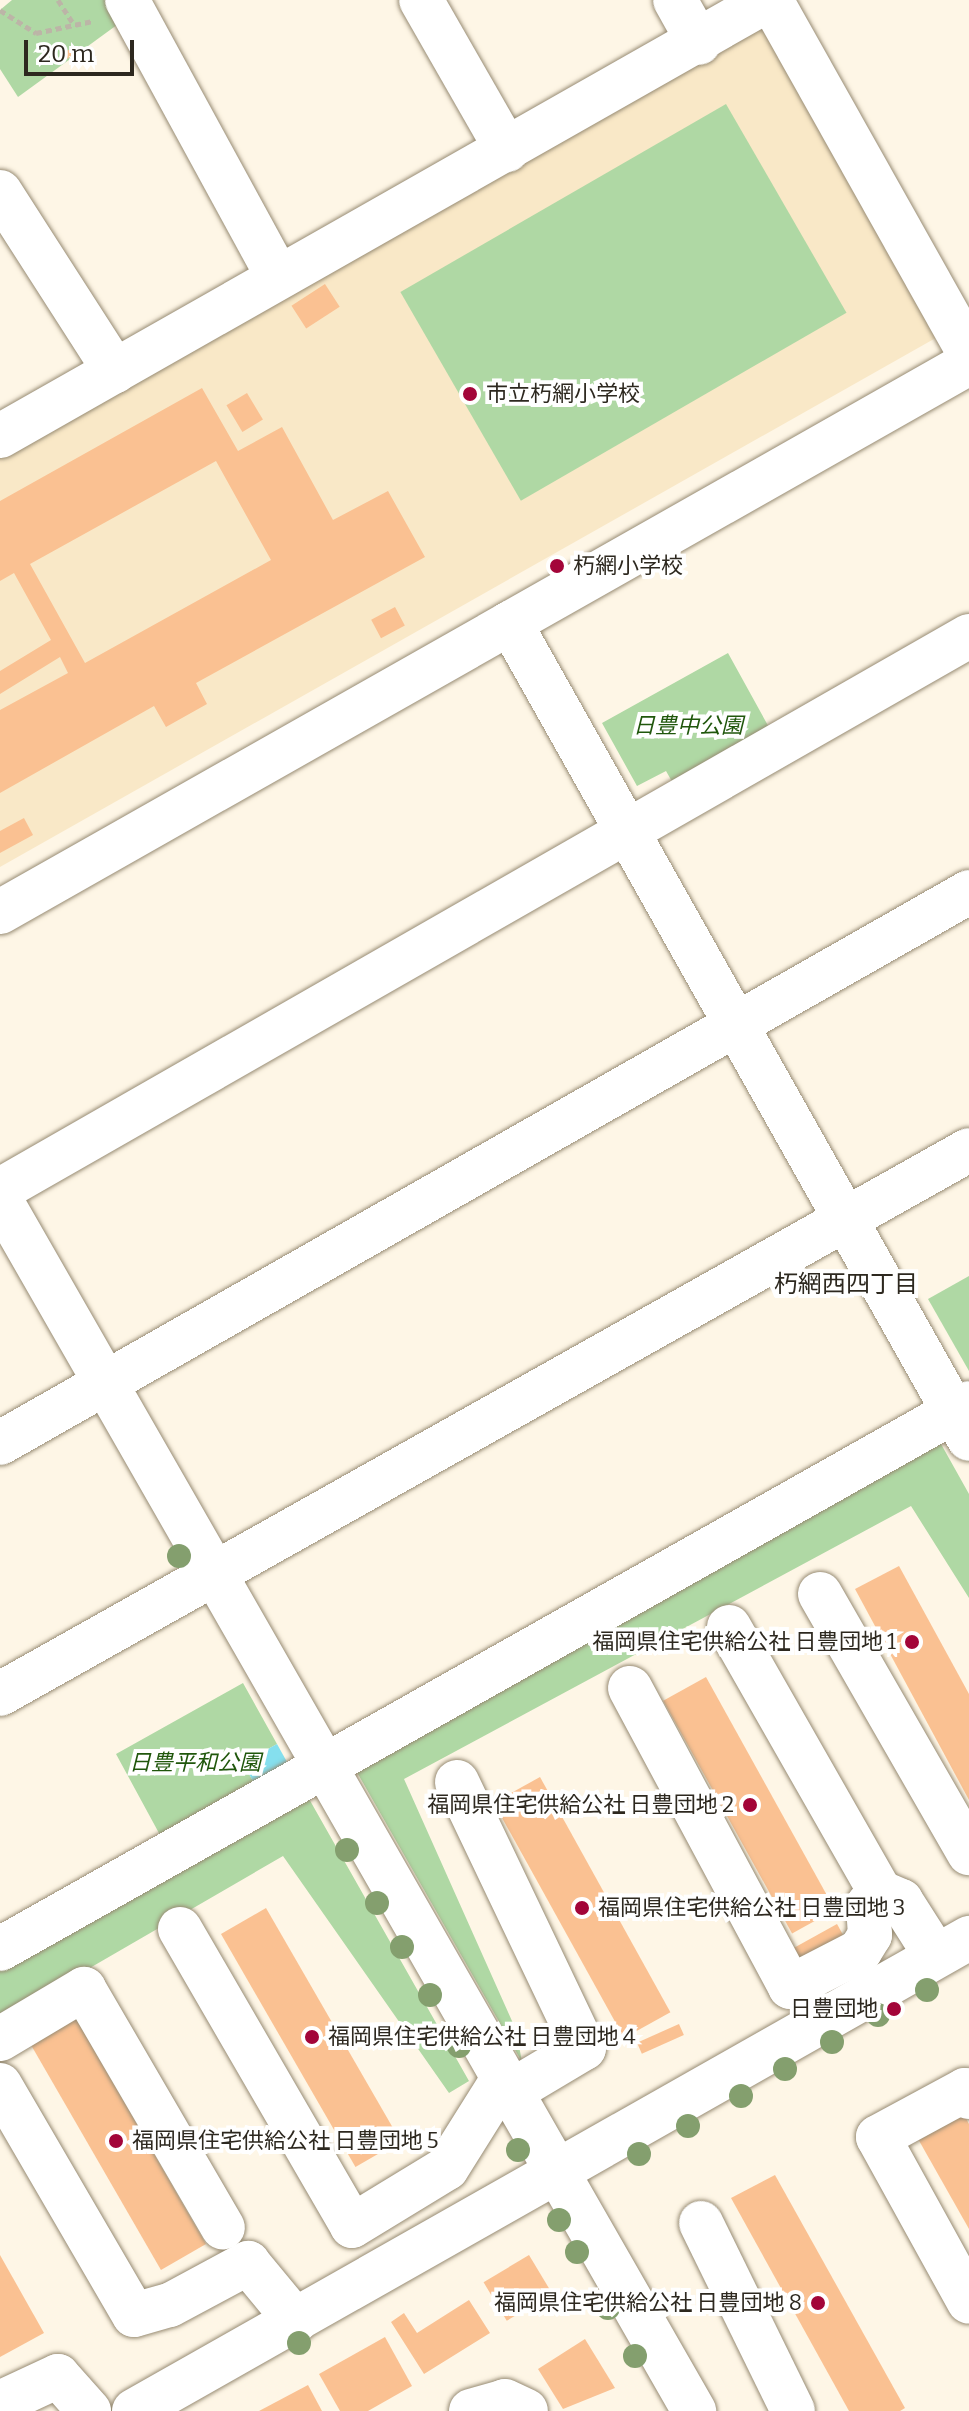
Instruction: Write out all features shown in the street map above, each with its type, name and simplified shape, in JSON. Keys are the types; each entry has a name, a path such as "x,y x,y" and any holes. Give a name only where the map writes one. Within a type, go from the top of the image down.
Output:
{"street":[{"path":"421,0 507,150"},
{"path":"675,0 699,43"},
{"path":"0,436 699,43 770,0 969,353"},
{"path":"129,4 278,277"},
{"path":"0,192 115,371"},
{"path":"0,912 969,363"},
{"path":"0,1949 323,1766 964,1418 734,1025 628,827 510,623"},
{"path":"0,1190 628,827 969,636"},
{"path":"0,1443 969,892"},
{"path":"0,1694 969,1150"},
{"path":"0,1199 211,1575 560,2172 689,2409"},
{"path":"820,1594 969,1853"},
{"path":"134,2411 952,1947 901,1901 880,1892 729,1627"},
{"path":"630,1688 790,1987 860,1951 870,1935 868,1905 880,1892"},
{"path":"180,1929 352,2226 447,2168 508,2084 584,2048 457,1782"},
{"path":"0,2039 84,1989 223,2228"},
{"path":"0,2085 134,2315 170,2305 248,2263 296,2321"},
{"path":"969,2097 965,2090 878,2137 969,2302"},
{"path":"701,2223 793,2411"},
{"path":"0,2403 58,2376 89,2411"},
{"path":"471,2411 505,2401 526,2411"}],"path":[{"path":"58,0 74,25"},
{"path":"0,10 36,33 74,25 129,4"}],"shaded area":[{"name":"市立朽網小学校","path":"761,25 941,335 0,867 0,454"}],"green space":[{"path":"12,0 110,0 121,22 18,97 0,69 0,10"},
{"path":"726,104 847,313 521,501 400,292"},
{"name":"日豊中公園","path":"728,653 771,731 674,785 666,771 637,786 602,723"},
{"path":"969,1276 969,1371 928,1299"},
{"path":"936,1435 969,1494 969,1598 911,1506 404,1779 516,2030 522,2062 354,1767"},
{"name":"日豊平和公園","path":"243,1683 277,1744 243,1763 254,1783 160,1835 116,1754"},
{"path":"304,1790 469,2081 449,2093 283,1856 0,2020 0,1964"}],"water":[{"path":"277,1744 288,1764 254,1783 243,1763"}],"building":[{"path":"72,48 76,53 67,59 63,53"},
{"path":"325,284 340,307 306,328 291,306"},
{"path":"202,388 238,451 282,427 333,520 388,491 425,557 196,683 207,704 166,727 154,706 0,793 0,710 68,673 60,657 0,694 0,671 51,640 14,573 0,581 0,501","holes":["216,461 271,560 85,663 30,564"]},
{"path":"247,393 263,420 242,432 226,405"},
{"path":"395,607 405,626 381,638 371,620"},
{"path":"24,818 33,835 0,853 0,831"},
{"name":"福岡県住宅供給公社 日豊団地 1","path":"899,1566 969,1694 969,1800 855,1589"},
{"name":"福岡県住宅供給公社 日豊団地 2","path":"706,1677 835,1910 792,1933 663,1701"},
{"name":"福岡県住宅供給公社 日豊団地 3","path":"540,1777 670,2012 624,2038 494,1803"},
{"name":"福岡県住宅供給公社 日豊団地 4","path":"266,1908 400,2141 355,2167 221,1934"},
{"path":"837,1924 846,1940 802,1964 793,1948"},
{"name":"福岡県住宅供給公社 日豊団地 5","path":"72,2012 206,2244 161,2270 27,2038"},
{"path":"679,2024 684,2035 642,2054 637,2043"},
{"path":"959,2105 969,2124 969,2229 913,2130"},
{"name":"福岡県住宅供給公社 日豊団地 8","path":"775,2175 905,2408 900,2411 849,2411 731,2198"},
{"path":"0,2255 44,2333 0,2357"},
{"path":"529,2255 552,2294 507,2321 484,2282"},
{"path":"469,2300 490,2333 424,2374 391,2322 404,2313 417,2333"},
{"path":"385,2337 412,2386 368,2411 340,2411 319,2374"},
{"path":"585,2339 615,2388 563,2409 538,2369"},
{"path":"308,2385 322,2411 259,2411"}],"place":[{"name":"市立朽網小学校","path":"470,394"},
{"name":"朽網小学校","path":"557,566"},
{"name":"福岡県住宅供給公社 日豊団地 1","path":"912,1642"},
{"name":"福岡県住宅供給公社 日豊団地 2","path":"750,1805"},
{"name":"福岡県住宅供給公社 日豊団地 3","path":"582,1908"},
{"name":"日豊団地","path":"894,2009"},
{"name":"福岡県住宅供給公社 日豊団地 4","path":"312,2037"},
{"name":"福岡県住宅供給公社 日豊団地 5","path":"116,2141"},
{"name":"福岡県住宅供給公社 日豊団地 8","path":"818,2303"}],"district":[{"name":"朽網西四丁目","path":"846,1285"}]}
